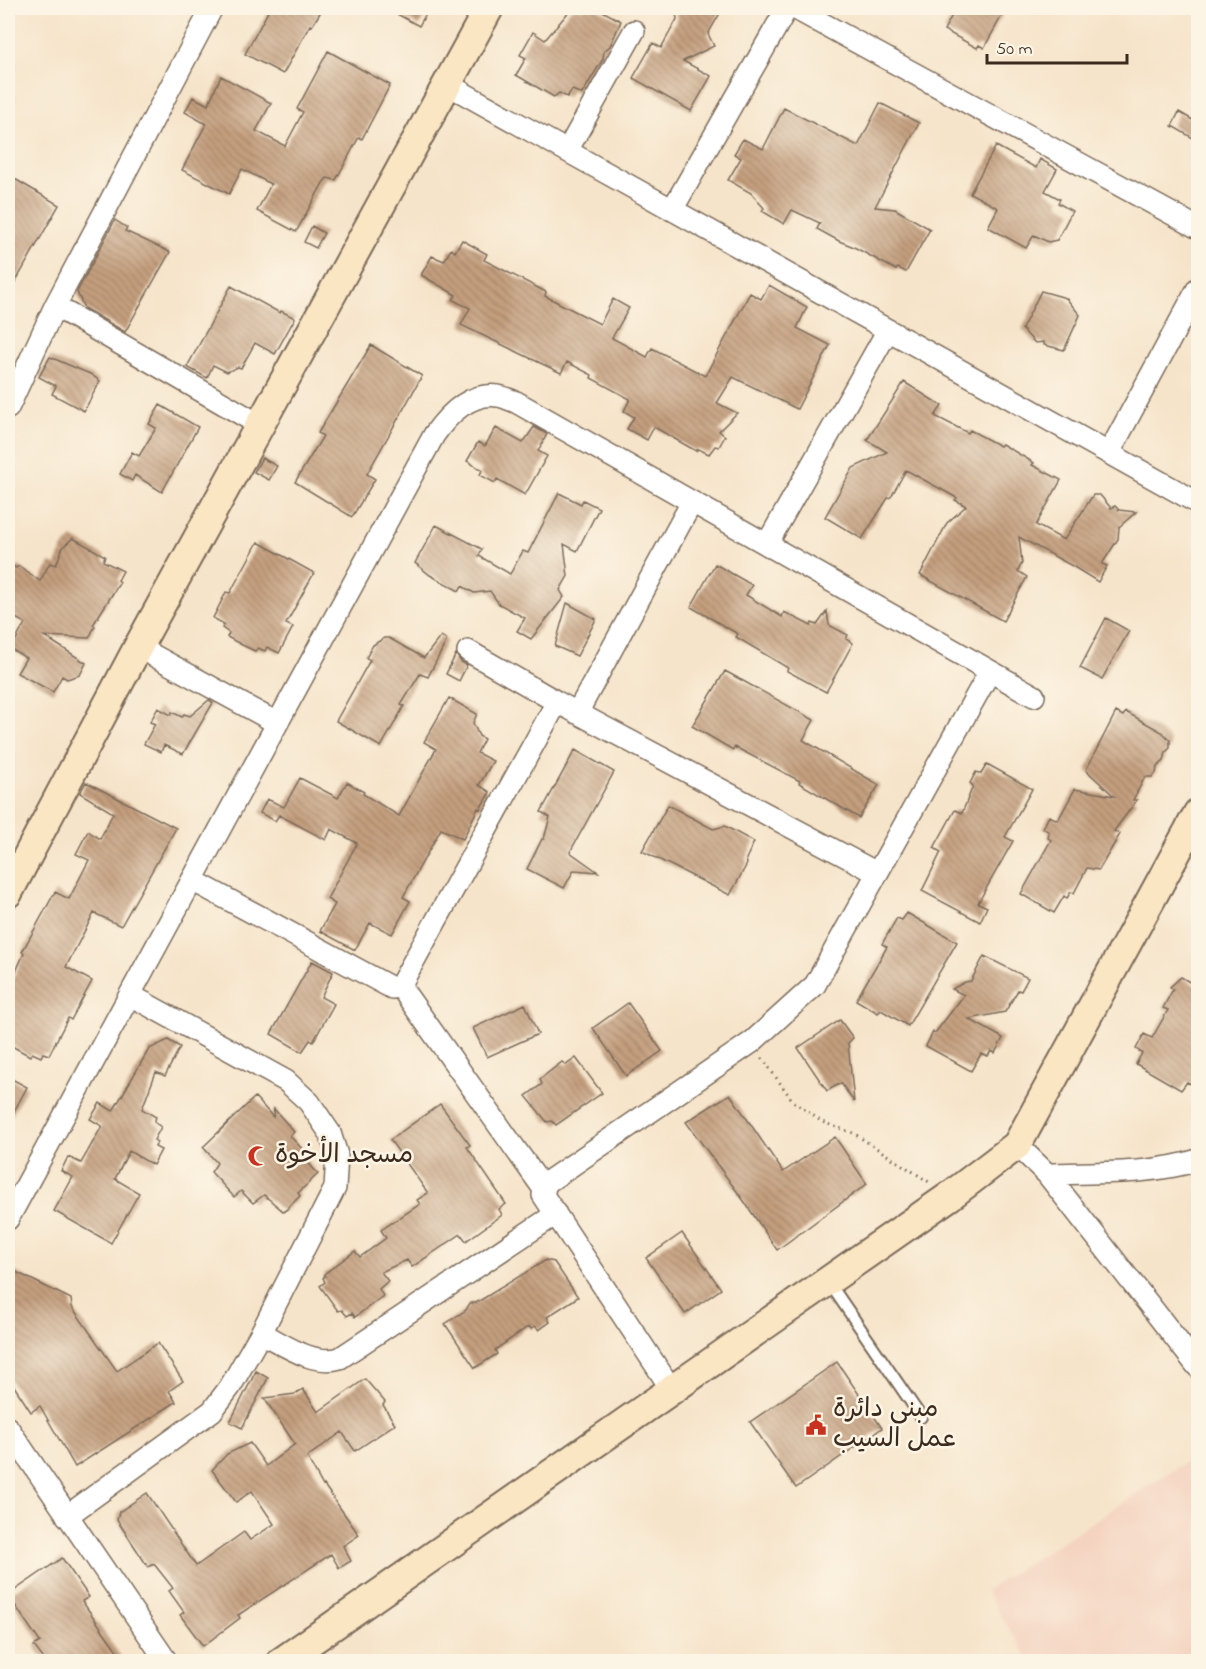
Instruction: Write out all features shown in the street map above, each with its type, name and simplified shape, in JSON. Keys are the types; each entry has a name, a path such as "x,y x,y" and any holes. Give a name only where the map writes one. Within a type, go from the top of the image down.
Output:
{"street":[{"path":"8,408 55,306 212,8"},
{"path":"8,893 138,647 489,8"},
{"path":"672,210 787,8"},
{"path":"794,8 1198,228"},
{"path":"567,151 634,31"},
{"path":"447,84 1198,503"},
{"path":"1109,453 1198,288"},
{"path":"55,306 260,425"},
{"path":"767,544 888,330"},
{"path":"8,1219 434,435 445,420 459,408 481,396 498,396 516,402 1034,696"},
{"path":"577,713 692,502"},
{"path":"138,647 278,723"},
{"path":"468,651 577,713 878,873"},
{"path":"672,1390 543,1195 543,1188 546,1183 752,1042 815,985 990,671"},
{"path":"192,880 392,988 400,986 557,702"},
{"path":"280,1662 950,1196 1017,1145 1198,813"},
{"path":"400,986 543,1188"},
{"path":"67,1516 212,1411 222,1400 261,1333 335,1188 337,1155 330,1133 309,1102 286,1081 130,995"},
{"path":"1017,1145 1047,1174 1198,1367"},
{"path":"1047,1174 1177,1167 1198,1160"},
{"path":"261,1333 317,1360 330,1361 340,1358 556,1214"},
{"path":"8,1428 167,1662"}],"lane":[{"path":"828,1281 921,1417"}],"path":[{"path":"752,1042 793,1101 822,1122 853,1133 950,1196"}],"shaded area":[{"path":"1198,1454 1198,1661 1030,1661 985,1591"}],"building":[{"path":"270,8 323,8 312,26 310,25 283,74 245,54"},
{"path":"386,8 429,8 419,26"},
{"path":"572,8 597,8 621,21 610,46 604,51 603,59 582,94 572,90 567,97 559,93 554,97 516,75 526,58 520,55 533,32 545,40"},
{"path":"675,8 723,8 708,34 714,46 683,61 711,76 691,111 633,78 653,43 661,48 677,19"},
{"path":"956,8 1006,8 984,48 979,45 977,48 944,30"},
{"path":"328,51 390,85 362,139 359,137 336,180 327,178 323,183 296,232 257,211 271,184 242,169 229,194 182,170 206,124 185,112 193,97 208,105 221,76 271,103 256,131 285,146 303,112 297,109"},
{"path":"880,103 919,123 875,207 895,209 930,229 906,272 898,268 896,270 839,241 817,229 820,223 792,210 784,224 762,211 764,208 751,193 728,180 741,158 734,154 743,139 763,149 784,108 858,146"},
{"path":"1179,112 1198,123 1198,141 1172,126"},
{"path":"996,146 1036,168 1040,159 1057,169 1045,191 1060,199 1058,203 1072,211 1057,240 1048,242 1034,235 1026,248 988,227 998,208 970,193"},
{"path":"8,175 59,205 8,295"},
{"path":"115,220 127,228 125,231 170,252 125,332 84,308 77,292"},
{"path":"312,226 324,233 316,248 304,242"},
{"path":"462,240 487,254 484,260 546,292 545,296 600,324 613,299 629,308 612,338 647,357 652,348 705,376 750,293 761,299 769,285 807,307 797,328 830,345 797,409 733,377 717,403 737,413 719,431 725,436 719,447 715,446 709,454 698,449 696,451 654,427 647,440 627,429 634,417 624,411 630,399 591,378 592,375 567,362 561,373 461,325 470,308 453,300 456,295 421,275 432,256 444,261 451,249 455,252"},
{"path":"231,286 280,313 281,311 295,318 275,354 255,343 241,368 227,372 213,365 207,378 187,367"},
{"path":"1041,291 1066,298 1080,315 1064,350 1044,345 1044,342 1035,343 1022,329"},
{"path":"371,345 422,376 367,474 375,479 352,517 295,482 323,436 318,433"},
{"path":"50,357 90,374 100,381 84,411 52,394 56,386 39,377"},
{"path":"904,382 942,406 935,416 968,433 970,430 1000,446 1002,444 1034,463 1032,465 1061,480 1036,525 1064,540 1093,495 1100,495 1111,508 1115,506 1119,510 1136,512 1119,527 1118,539 1102,564 1107,566 1098,582 1019,537 1022,563 1018,571 1027,577 1003,621 920,575 947,523 966,506 955,500 957,498 906,470 891,497 888,498 862,539 825,517 853,468 887,452 867,440"},
{"path":"160,405 198,427 162,492 135,475 132,481 120,474 132,452 139,456 156,428 149,424"},
{"path":"534,427 547,434 538,451 547,456 525,495 497,479 495,483 480,475 482,470 467,461 478,442 485,446 496,428 523,443"},
{"path":"262,458 277,466 269,480 254,472"},
{"path":"559,493 581,504 583,500 599,508 577,551 564,544 568,576 560,590 564,597 531,639 517,631 525,618 499,604 490,591 474,593 462,586 459,591 430,575 415,563 436,525 482,549 479,556 510,574 523,551 528,553"},
{"path":"73,538 105,556 103,561 123,571 118,580 120,582 93,625 95,626 89,638 44,636 86,663 80,675 67,679 62,676 53,692 17,673 26,658 11,649 25,623 8,614 8,564 16,568 19,566 40,581 50,563 56,565 63,547"},
{"path":"258,542 314,573 286,624 293,627 279,653 267,647 265,651 258,648 255,651 242,645 227,637 229,633 222,628 224,624 213,618 226,592 230,593"},
{"path":"715,564 752,585 746,595 782,617 784,612 811,626 812,623 817,625 827,611 829,625 848,635 846,639 853,643 826,692 787,671 788,668 736,637 738,634 691,607"},
{"path":"567,603 596,619 577,656 555,646"},
{"path":"1106,618 1129,631 1102,679 1080,668"},
{"path":"441,636 447,640 428,677 420,674 401,705 404,706 381,747 336,721 370,660 366,658 373,645 384,638 389,638 424,658"},
{"path":"456,654 461,662 467,665 459,681 446,674"},
{"path":"725,671 814,720 803,740 879,785 859,818 799,783 800,781 735,747 733,750 692,726"},
{"path":"449,698 477,714 473,723 479,736 484,739 477,753 493,761 479,785 490,792 480,809 478,808 463,839 441,829 403,897 410,901 392,934 370,923 355,950 320,931 335,904 327,899 357,843 331,829 326,840 279,815 275,821 260,813 267,799 284,807 300,778 338,798 347,782 399,816 436,749 424,742"},
{"path":"209,700 213,703 183,754 164,745 161,752 144,744 155,724 150,722 158,708 171,715 172,712 182,717 184,714 190,716"},
{"path":"1116,712 1123,716 1126,712 1162,732 1170,740 1170,748 1166,752 1164,761 1157,767 1156,773 1152,777 1145,777 1133,800 1137,800 1114,831 1120,834 1099,870 1087,868 1074,893 1071,892 1067,898 1064,896 1054,913 1021,894 1051,840 1048,838 1049,832 1043,828 1049,816 1058,820 1075,789 1114,796 1086,770"},
{"path":"575,750 614,772 570,852 598,872 574,870 564,888 527,869 544,839 550,817 541,812"},
{"path":"987,764 1032,789 1005,837 1013,841 978,903 987,907 980,922 922,891 941,852 934,848 955,810 962,813 973,786 970,783 976,772 981,774"},
{"path":"86,782 176,828 121,926 94,913 66,967 92,981 71,1020 68,1018 49,1055 43,1053 41,1057 32,1053 30,1056 8,1044 8,990 24,953 22,952 55,892 69,899 89,860 76,854 88,831 100,839 113,813 80,793"},
{"path":"668,805 713,829 725,826 754,842 746,859 747,864 730,895 642,851"},
{"path":"907,913 957,942 908,1026 881,1010 878,1013 856,1000 887,947 882,944 897,918 902,920"},
{"path":"984,956 1028,978 1005,1012 969,1019 1003,1038 995,1053 991,1051 988,1056 981,1054 971,1071 926,1046 933,1032 935,1033 964,995 952,989 971,981"},
{"path":"312,961 333,972 321,997 334,1004 313,1042 310,1040 302,1052 271,1034"},
{"path":"1181,977 1198,987 1198,1076 1193,1085 1187,1082 1181,1090 1136,1064 1142,1053 1136,1049 1144,1034 1152,1038 1168,1010 1163,1008 1173,989 1170,987"},
{"path":"628,1003 662,1051 626,1076 593,1028"},
{"path":"525,1004 538,1034 487,1057 473,1028"},
{"path":"840,1020 853,1038 848,1043 854,1102 841,1083 827,1091 798,1048"},
{"path":"168,1040 180,1047 165,1076 156,1072 142,1109 156,1117 154,1122 161,1127 154,1140 157,1142 155,1147 161,1150 153,1165 129,1151 115,1179 139,1193 111,1243 54,1211 73,1177 61,1171 68,1157 81,1163 102,1126 90,1119 100,1103 113,1111 149,1049"},
{"path":"576,1058 602,1093 556,1125 552,1121 547,1122 526,1096 542,1084 540,1079 562,1062 566,1065"},
{"path":"8,1077 27,1087 8,1123"},
{"path":"730,1094 783,1172 835,1137 867,1184 777,1250 686,1122"},
{"name":"مسجد الأخوة","path":"255,1097 273,1117 274,1109 294,1132 290,1136 307,1154 304,1158 318,1174 298,1193 300,1196 284,1212 264,1195 253,1203 241,1191 234,1197 211,1172 217,1163 203,1147"},
{"path":"440,1104 470,1145 467,1147 506,1204 499,1209 502,1215 466,1241 461,1234 412,1267 407,1260 381,1272 388,1281 379,1289 383,1296 355,1317 352,1313 347,1316 342,1310 338,1311 320,1286 325,1282 324,1274 355,1251 360,1257 386,1238 381,1230 420,1204 417,1200 428,1193 390,1140"},
{"path":"682,1233 721,1289 685,1314 646,1258"},
{"path":"546,1260 554,1262 578,1297 547,1317 550,1322 539,1330 535,1326 531,1329 529,1326 495,1350 497,1354 475,1368 445,1324 466,1310 470,1303 476,1303"},
{"path":"12,1270 71,1299 72,1307 117,1371 158,1343 183,1381 169,1391 176,1402 75,1467 40,1406 31,1412 8,1377 8,1279"},
{"name":"مبنى دائرة عمل السيب","path":"837,1362 882,1428 796,1488 750,1422"},
{"path":"256,1371 268,1378 242,1428 230,1422"},
{"path":"365,1379 385,1402 383,1405 395,1424 355,1451 342,1432 307,1457 323,1486 359,1535 343,1546 351,1561 339,1568 331,1554 238,1615 240,1618 203,1646 180,1615 184,1612 169,1591 173,1588 154,1564 148,1567 117,1520 119,1512 147,1493 196,1566 244,1532 250,1540 274,1524 252,1491 236,1502 212,1470 227,1454 250,1443 266,1466 295,1444 264,1398 295,1394 303,1389 318,1412"},
{"path":"62,1558 89,1597 82,1601 125,1662 46,1662 34,1646 40,1642 8,1595"}],"place":[{"name":"مسجد الأخوة","path":"258,1156"},
{"name":"مبنى دائرة عمل السيب","path":"816,1425"}]}
